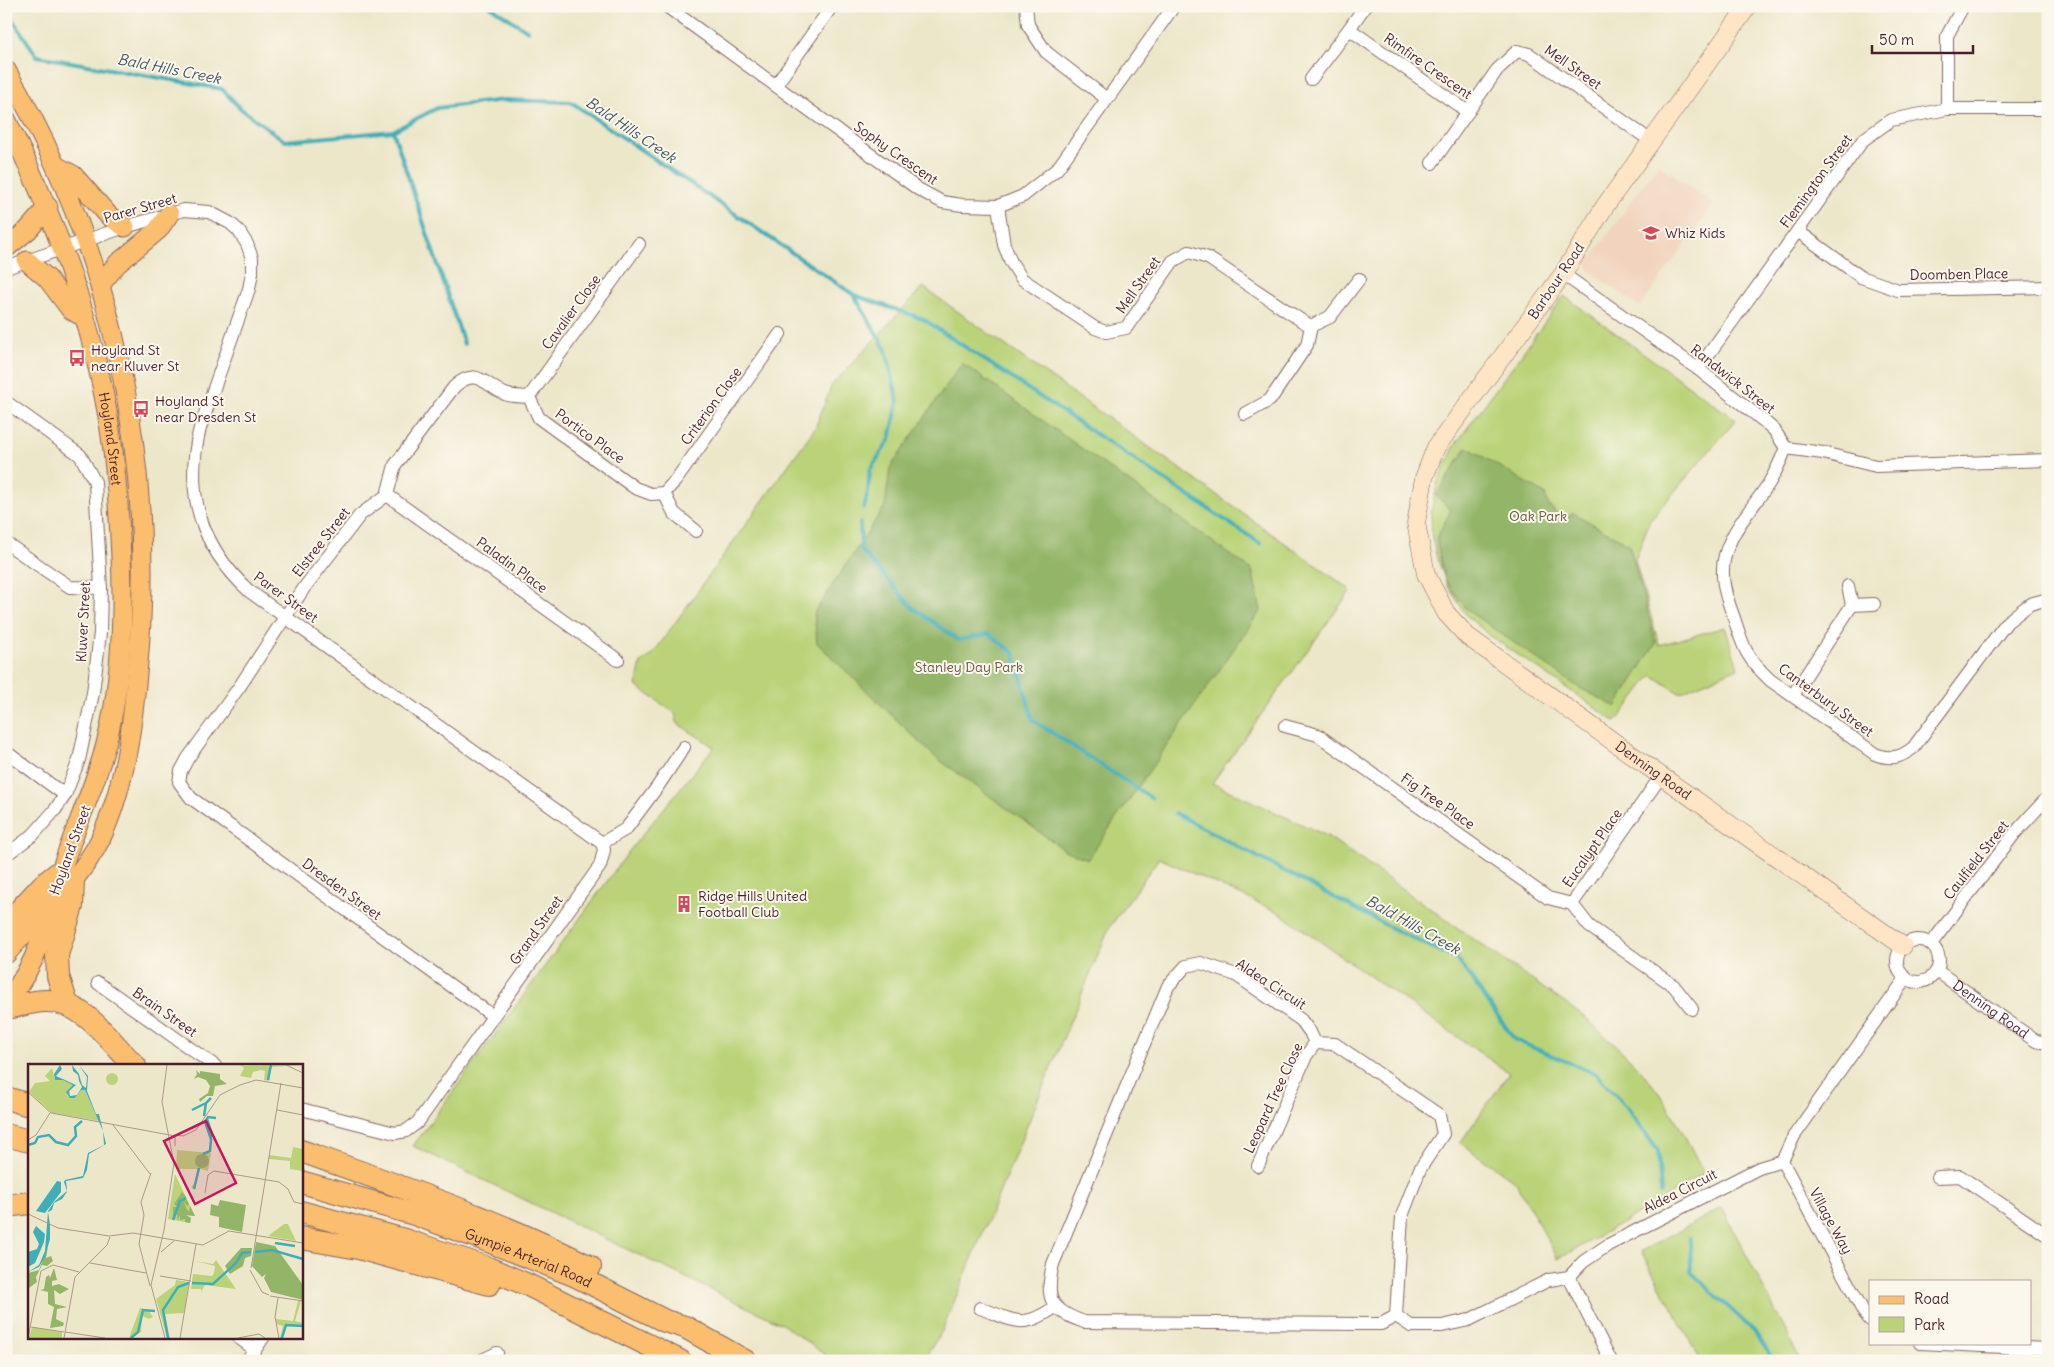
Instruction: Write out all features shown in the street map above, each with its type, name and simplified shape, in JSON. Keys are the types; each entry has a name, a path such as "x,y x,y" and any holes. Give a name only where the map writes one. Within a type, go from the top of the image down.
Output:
{"highway":[{"path":"6,925 43,885 67,875 72,906 57,956 58,976 66,1004"},
{"path":"6,1008 46,1001 66,1004 88,1019 133,1064"},
{"path":"6,1098 28,1105"},
{"path":"6,1136 28,1141"},
{"path":"302,1151 538,1242 599,1272 672,1312 685,1327"},
{"name":"Gympie Arterial Road","path":"302,1182 414,1214 574,1275 665,1321 685,1327 745,1361"},
{"path":"6,1206 28,1203"},
{"name":"Gympie Arterial Road","path":"302,1212 404,1240 479,1265 528,1285 680,1361"},
{"path":"302,1238 358,1248 475,1279 550,1306 563,1304"}],"main road":[{"name":"Hoyland Street","path":"6,70 29,109 56,166 86,241 100,285 122,370 132,426 142,534 141,622 135,700 114,803 96,848 67,875"},
{"name":"Hoyland Street","path":"6,119 48,207 64,249 84,317 108,416 115,464 122,573 119,666 106,748 67,875 51,904 36,953 21,983 6,1004"},
{"path":"56,166 73,174 109,216 125,227"},
{"path":"6,248 28,230 48,207"},
{"path":"100,285 117,264 158,230 169,214"},
{"path":"27,261 47,278 71,310 84,317"},
{"path":"6,954 51,904"}],"street":[{"name":"Sophy Crescent","path":"666,6 918,189 942,202 998,206 1023,196 1057,169 1174,6"},
{"path":"776,86 832,6"},
{"path":"1026,6 1028,25 1046,52 1107,99"},
{"path":"1311,80 1366,6"},
{"name":"Barbour Road","path":"1426,574 1416,522 1424,478 1432,455 1563,274 1605,206 1748,6"},
{"path":"1947,109 1947,36 1963,6"},
{"name":"Rimfire Crescent","path":"1350,29 1468,112"},
{"name":"Mell Street","path":"1432,163 1498,70 1516,52 1529,54 1651,140"},
{"name":"Flemington Street","path":"1698,370 1863,140 1891,120 1947,109 2048,109"},
{"name":"Mell Street","path":"998,206 1004,245 1011,262 1022,279 1095,328 1106,332 1126,328 1173,261 1190,252 1208,258 1302,322 1311,326"},
{"name":"Parer Street","path":"64,249 125,227 184,210 209,212 221,217 238,230 247,244 252,258 249,289 200,428 193,468 197,509 208,537 226,567 249,591 602,843"},
{"name":"Doomben Place","path":"1798,232 1861,277 1898,290 2048,287"},
{"name":"Cavalier Close","path":"529,397 639,244"},
{"path":"6,268 64,249"},
{"name":"Randwick Street","path":"1563,274 1698,370 1765,422 1774,430 1786,448"},
{"path":"1245,414 1270,400 1307,345 1311,326 1330,317 1359,279"},
{"name":"Criterion Close","path":"664,493 676,480 780,334"},
{"path":"388,495 395,465 461,380 473,377 484,380 506,394 529,397"},
{"name":"Portico Place","path":"529,397 539,418 635,488 651,494 664,493"},
{"name":"Kluver Street","path":"6,402 80,455 95,482 101,588 100,633 93,694 79,760 65,795 39,829 6,856"},
{"path":"1786,448 1817,451 1876,466 2048,460"},
{"name":"Canterbury Street","path":"1786,448 1770,481 1730,542 1725,553 1723,572 1725,589 1748,656 1770,680 1875,754 1884,758 1895,758 1904,755 1913,748 2007,622 2030,604 2048,599"},
{"path":"664,493 674,513 696,531"},
{"name":"Elstree Street","path":"179,782 181,772 188,758 240,686 304,588 360,515 388,495"},
{"name":"Paladin Place","path":"388,495 618,660"},
{"path":"6,543 70,587 101,588"},
{"name":"Denning Road","path":"1426,574 1446,613 1467,636 1661,776 1903,946"},
{"path":"1793,695 1852,605 1848,586"},
{"path":"1852,605 1874,604"},
{"name":"Fig Tree Place","path":"1285,726 1318,735 1548,898 1572,904"},
{"path":"602,843 626,829 684,747"},
{"path":"6,752 65,795"},
{"name":"Eucalypt Place","path":"1661,776 1572,904 1589,926 1674,986 1692,1009"},
{"name":"Dresden Street","path":"179,782 186,793 196,802 493,1016"},
{"name":"Caulfield Street","path":"1931,944 2015,833 2048,797"},
{"name":"Grand Street","path":"302,1109 389,1132 406,1131 418,1122 600,866 604,850 602,843"},
{"path":"1913,940 1926,941 1931,944 1938,953 1937,971 1926,980 1919,982 1906,978 1901,973 1897,959 1903,946 1913,940"},
{"name":"Aldea Circuit","path":"1055,1306 1048,1285 1053,1264 1168,986 1186,966 1201,963 1236,975 1301,1020 1315,1043"},
{"name":"Denning Road","path":"1937,971 2036,1041 2048,1043"},
{"path":"1782,1161 1794,1136 1906,978"},
{"name":"Brain Street","path":"98,982 212,1064"},
{"path":"1315,1043 1335,1044 1439,1115 1443,1134 1420,1169 1402,1216 1396,1316"},
{"name":"Leopard Tree Close","path":"1258,1166 1306,1056 1315,1043"},
{"name":"Aldea Circuit","path":"1569,1277 1583,1262 1608,1245 1759,1168 1782,1161"},
{"name":"Village Way","path":"1782,1161 1863,1311 1869,1319"},
{"path":"1938,1177 1960,1176 2048,1236"},
{"path":"1396,1316 1411,1326 1442,1326 1469,1320 1549,1280 1569,1277 1612,1361"},
{"path":"980,1308 1020,1323 1040,1318 1055,1306 1066,1316 1084,1322 1380,1324 1396,1316"},
{"path":"242,1340 255,1350"},
{"path":"247,1361 262,1340"},
{"path":"1946,1344 2048,1348"},
{"path":"480,1361 497,1353"}],"shaded area":[{"name":"Whiz Kids","path":"1658,164 1714,204 1640,307 1588,270 1587,266"}],"green space":[{"name":"Stanley Day Park","path":"923,287 1351,590 1212,783 1327,836 1583,1016 1632,1061 1656,1089 1678,1124 1704,1173 1625,1222 1558,1259 1516,1182 1460,1143 1509,1073 1278,912 1159,858 1109,928 942,1331 923,1361 834,1361 782,1324 413,1146 630,850 714,747 677,723 675,713 636,686 641,663 652,655 815,428 832,385"},
{"name":"Oak Park","path":"1564,296 1736,420 1650,520 1635,560 1659,645 1725,627 1738,668 1679,693 1652,675 1616,722 1489,635 1467,616 1448,587 1432,538 1431,513 1437,484 1455,445"},
{"path":"962,363 1252,570 1261,610 1088,859 1066,851 934,756 817,643 814,613 885,506 890,468"},
{"path":"1467,447 1545,494 1548,504 1562,519 1573,513 1629,544 1656,643 1616,707 1578,687 1468,611 1445,580 1436,539 1451,510 1436,496"},
{"path":"1722,1208 1801,1361 1701,1361 1641,1251"}],"waterway":[{"path":"490,6 528,31"},
{"name":"Bald Hills Creek","path":"6,10 37,56 222,89 240,108 285,141 393,131 437,108 504,100 571,102 854,295 886,350 898,402 890,439 870,470 864,508"},
{"path":"393,131 464,344"},
{"path":"854,295 923,319 1261,544"},
{"name":"Bald Hills Creek","path":"860,523 861,550 912,607 958,640 989,634 1014,653 1033,720 1151,798"},
{"name":"Bald Hills Creek","path":"1175,813 1399,932 1457,959 1515,1040 1596,1074 1627,1107 1658,1151 1661,1193"},
{"name":"Bald Hills Creek","path":"1690,1238 1691,1272 1754,1331 1774,1361"}],"place":[{"name":"Whiz Kids","path":"1651,233"},
{"name":"Hoyland St near Kluver St","path":"77,358"},
{"name":"Hoyland St near Dresden St","path":"141,409"},
{"name":"Ridge Hills United Football Club","path":"684,904"}]}
